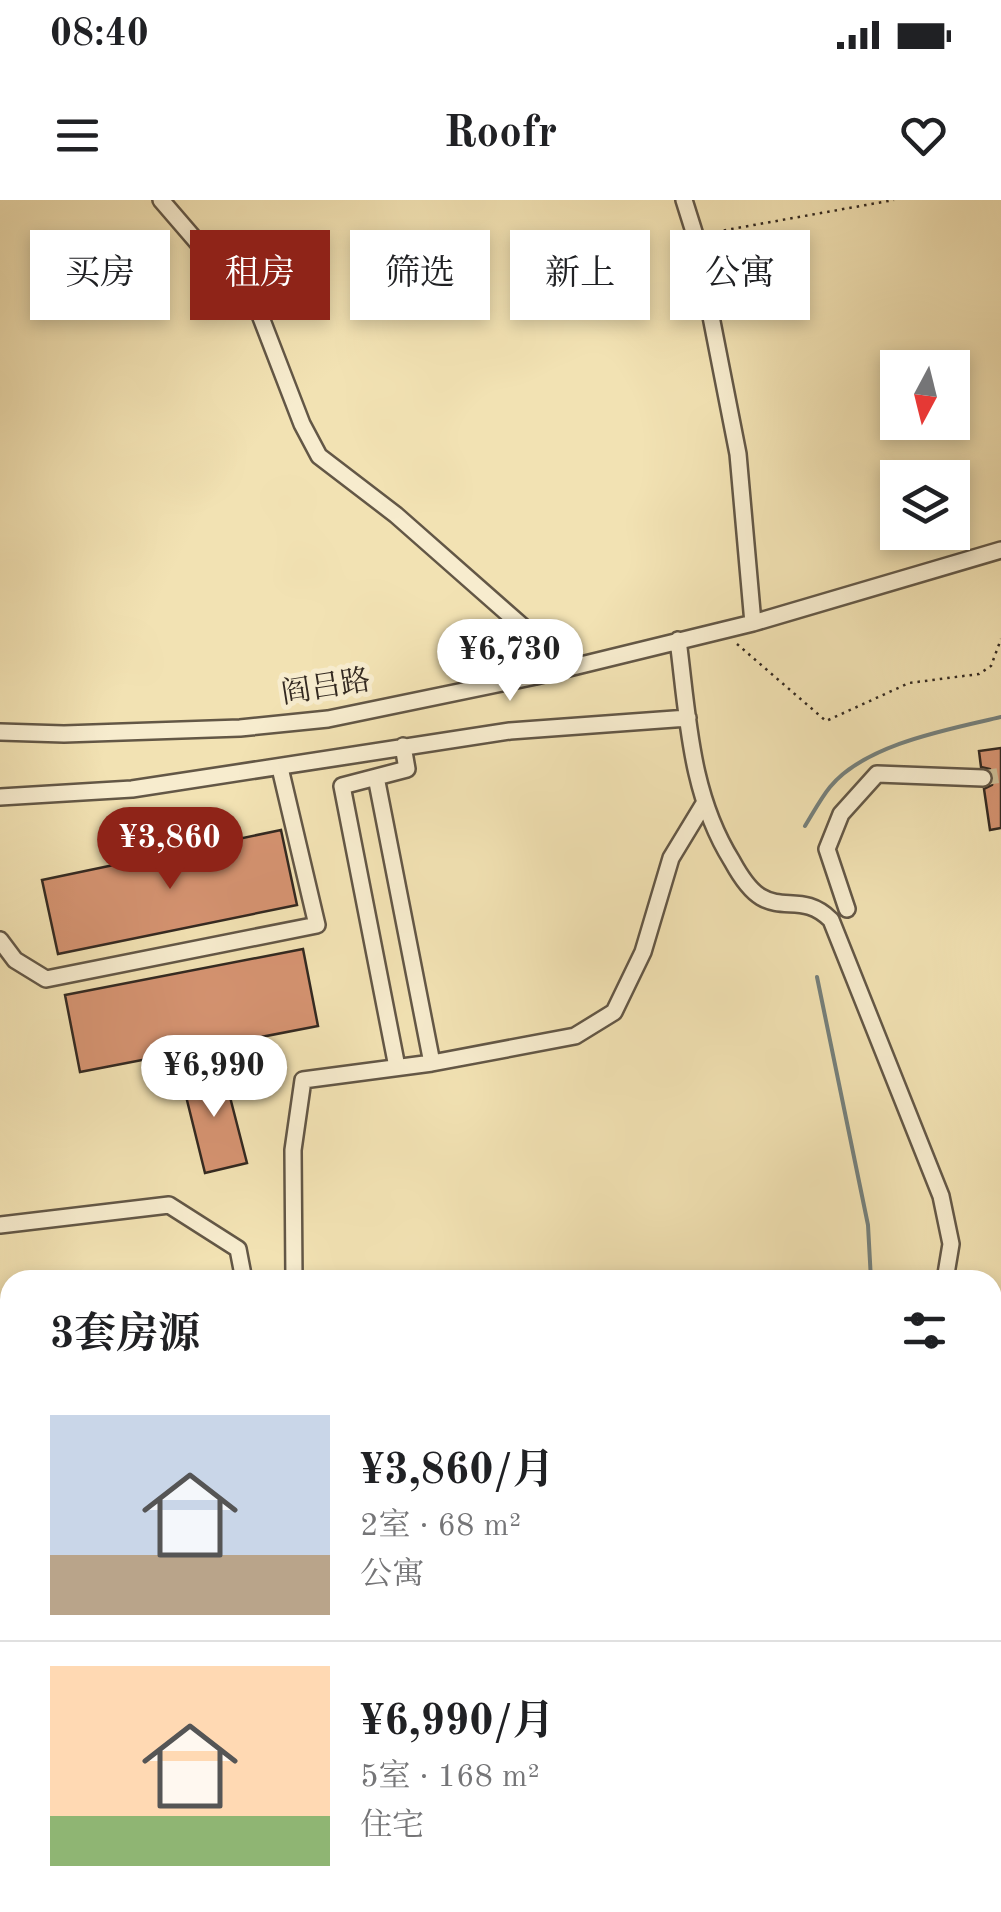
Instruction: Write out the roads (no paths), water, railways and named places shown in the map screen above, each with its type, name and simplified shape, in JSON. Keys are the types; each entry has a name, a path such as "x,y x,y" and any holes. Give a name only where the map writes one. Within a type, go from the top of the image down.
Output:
{"street":[{"path":"161,200 260,315 302,424 319,456 396,515 530,633 536,676"},
{"path":"684,200 695,235 738,454 753,624"},
{"name":"阎吕路","path":"0,732 240,728 344,716 536,676 753,624 1001,550"},
{"path":"678,640 694,764 712,830 739,874 762,898 818,907 831,920 941,1196 951,1244 946,1270"},
{"path":"0,797 132,789 510,730 688,718"},
{"path":"397,1067 342,786 407,769 403,746"},
{"path":"0,940 14,960 46,979 318,925 280,768"},
{"path":"847,909 827,849 840,814 878,774 983,778"},
{"path":"376,777 432,1062"},
{"path":"294,1270 292,1150 303,1080 575,1036 614,1012 643,952 670,858 705,802"},
{"path":"0,1226 169,1206 238,1250 242,1270"}],"waterway":[{"path":"805,826 830,787 864,760 910,740 1001,717"},
{"path":"817,977 868,1225 870,1270"}],"tunnel":[{"path":"983,778 1001,775"}]}
